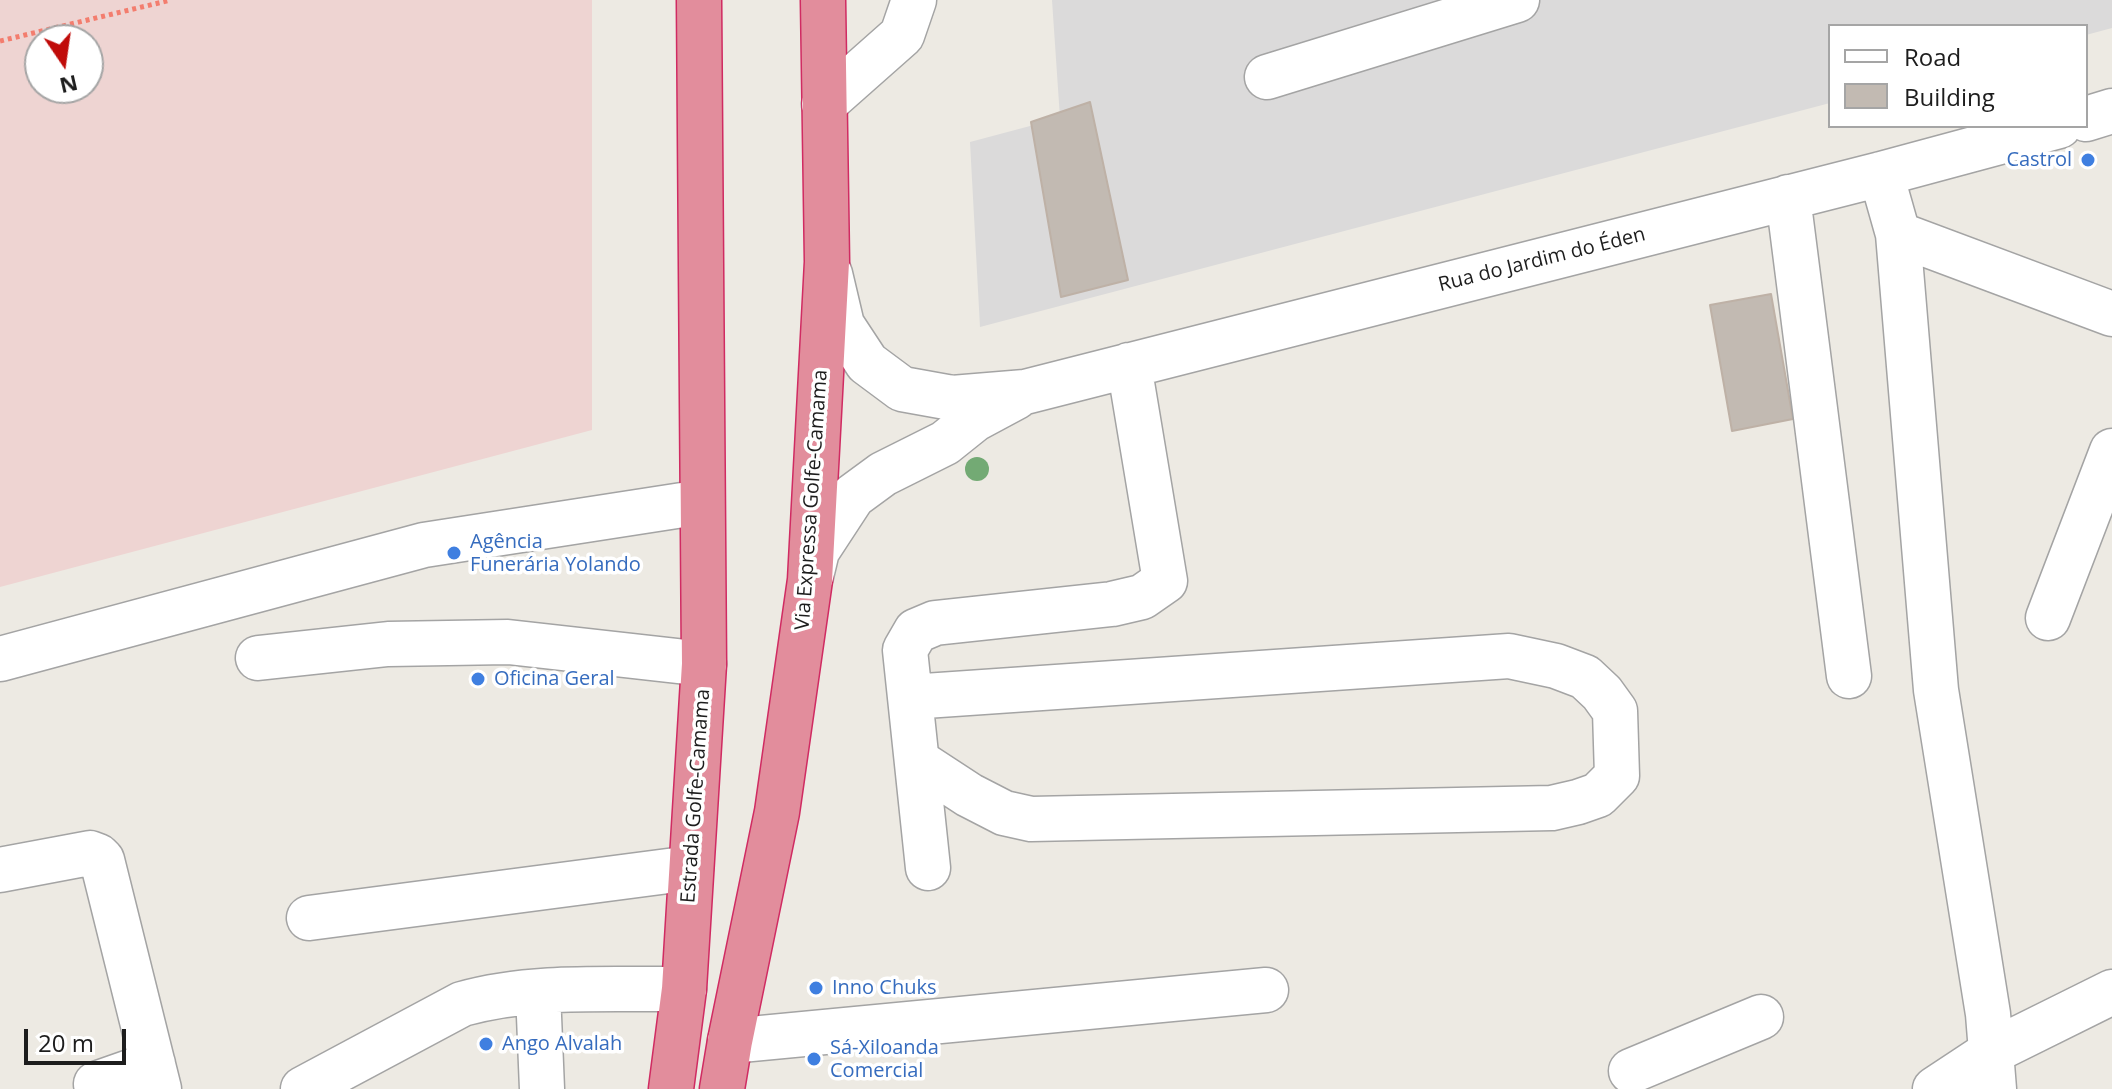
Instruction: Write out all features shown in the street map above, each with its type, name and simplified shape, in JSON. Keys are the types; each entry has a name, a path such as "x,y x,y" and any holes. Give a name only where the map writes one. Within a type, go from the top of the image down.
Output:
{"highway":[{"path":"699,0 702,502"},
{"name":"Via Expressa Golfe-Camama","path":"722,1089 777,812 810,580 827,262 823,0"},
{"name":"Estrada Golfe-Camama","path":"671,1089 684,989 704,664 702,502"}],"street":[{"path":"824,104 902,35 914,0"},
{"path":"1267,77 1517,0"},
{"path":"2088,118 2112,111"},
{"name":"Rua do Jardim do Éden","path":"1025,392 2052,128"},
{"path":"1881,174 1898,234 1936,690 1988,1014 1992,1071"},
{"path":"1788,197 1849,676"},
{"path":"1898,234 2112,314"},
{"path":"827,262 842,325 867,363 902,389 952,398 1025,392"},
{"path":"928,868 905,650 916,631 935,623 1112,604 1142,597 1165,581 1129,365"},
{"path":"810,580 817,551 853,496 883,474 945,443 975,419 1025,392"},
{"path":"2048,618 2112,451"},
{"path":"0,659 424,545 702,502"},
{"path":"258,658 388,644 508,642 704,664"},
{"path":"910,697 1509,656 1556,666 1585,677 1602,693 1615,711 1617,776 1598,795 1552,808 1031,819 1004,813 917,761"},
{"path":"0,870 90,853 102,860 156,1076 96,1084"},
{"path":"309,918 691,868"},
{"path":"303,1089 462,1004 484,998 538,992 684,989"},
{"path":"730,1041 1266,990"},
{"path":"538,992 542,1089"},
{"path":"1935,1089 1992,1071 2112,992"},
{"path":"1630,1069 1761,1017"}],"path":[{"path":"0,41 171,0"}],"shaded area":[{"path":"0,0 592,0 592,430 0,587"},
{"path":"1052,0 2112,0 2112,28 2088,34 2088,24 1828,24 1828,104 980,327 970,142 1060,118"}],"building":[{"path":"1090,102 1128,280 1061,297 1031,122"},
{"path":"1771,294 1793,419 1732,431 1710,305"}],"place":[{"name":"Castrol","path":"2088,160"},
{"name":"Agência Funerária Yolando","path":"454,553"},
{"name":"Oficina Geral","path":"478,679"},
{"name":"Inno Chuks","path":"816,988"},
{"name":"Ango Alvalah","path":"486,1044"},
{"name":"Sá-Xiloanda Comercial","path":"814,1059"}]}
